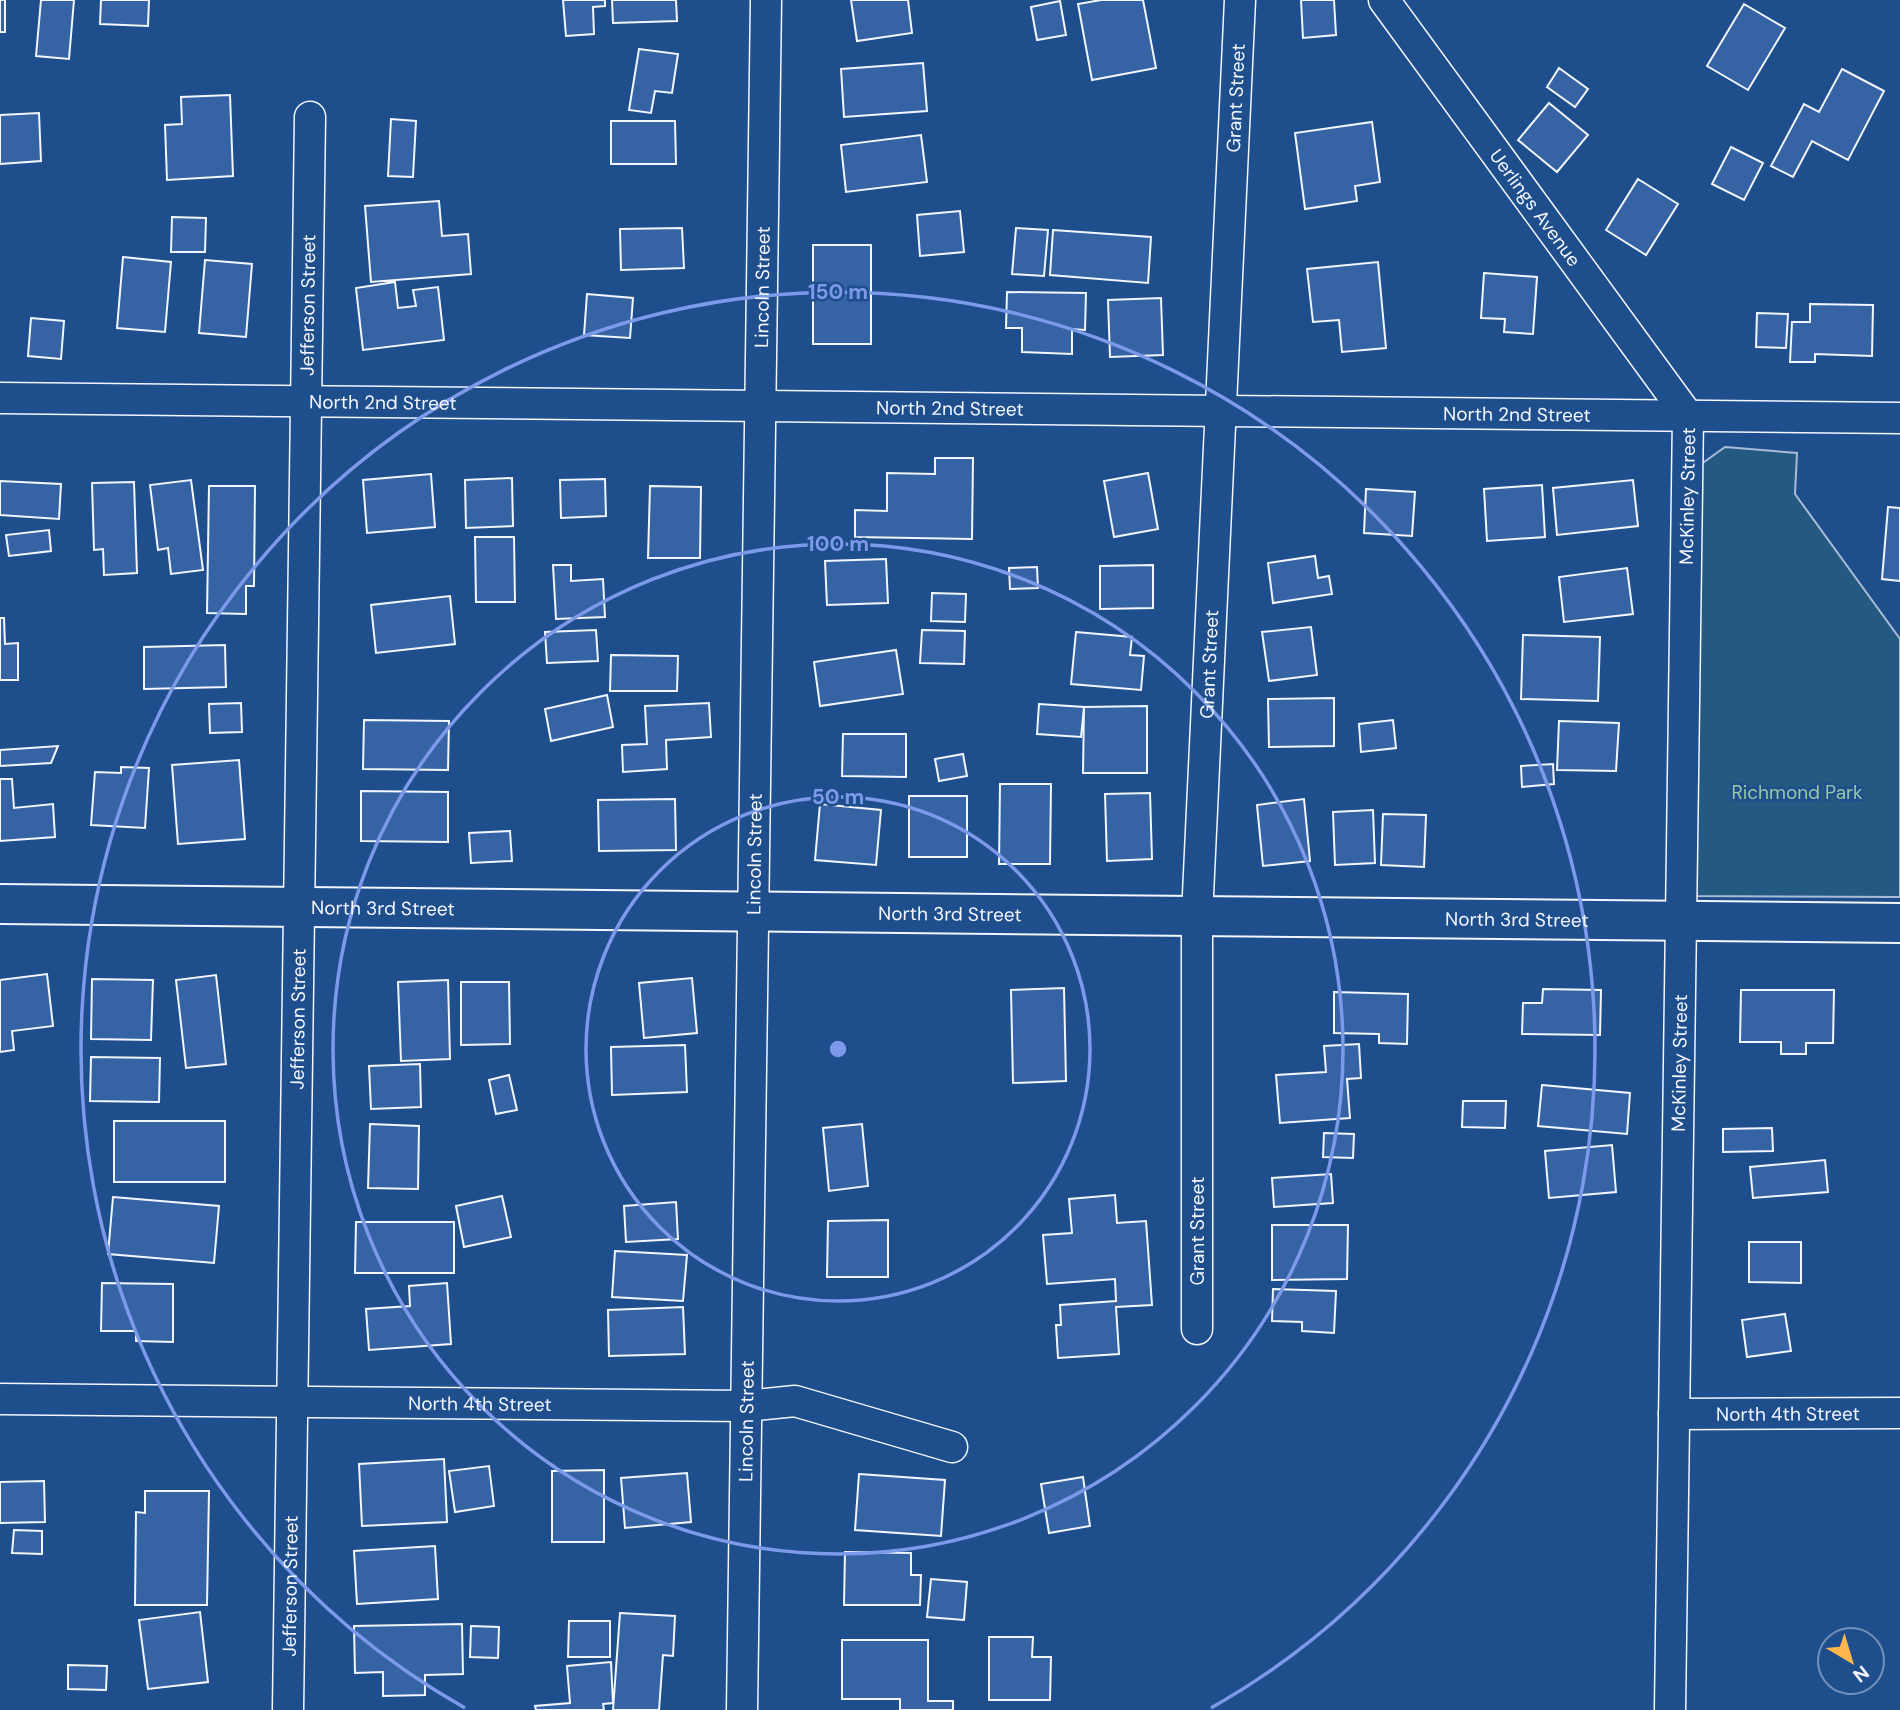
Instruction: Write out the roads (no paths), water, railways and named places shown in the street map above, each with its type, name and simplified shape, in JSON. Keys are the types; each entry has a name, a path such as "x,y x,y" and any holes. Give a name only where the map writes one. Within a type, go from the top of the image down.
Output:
{"street":[{"name":"Lincoln Street","path":"742,1710 765,0"},
{"name":"Grant Street","path":"1197,1329 1197,916 1240,0"},
{"name":"Uerlings Avenue","path":"1384,0 1688,415"},
{"name":"Jefferson Street","path":"288,1710 310,117"},
{"name":"North 2nd Street","path":"0,398 1900,418"},
{"name":"McKinley Street","path":"1670,1710 1688,415"},
{"name":"North 3rd Street","path":"0,904 1900,923"},
{"name":"North 4th Street","path":"0,1399 746,1406 795,1401 952,1447"},
{"name":"North 4th Street","path":"1674,1414 1900,1413"}],"park label":[{"name":"Richmond Park","path":"1797,792"}]}
